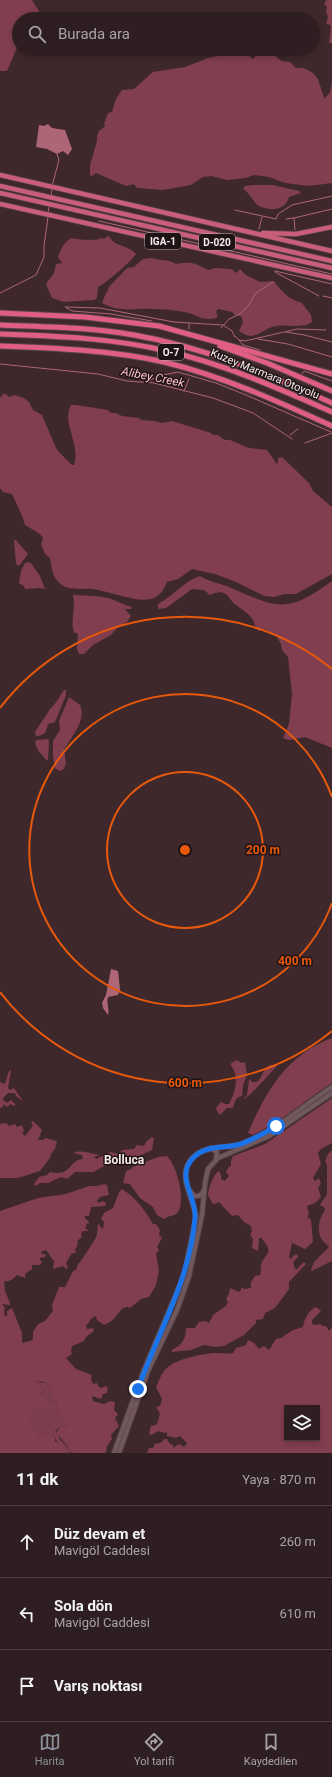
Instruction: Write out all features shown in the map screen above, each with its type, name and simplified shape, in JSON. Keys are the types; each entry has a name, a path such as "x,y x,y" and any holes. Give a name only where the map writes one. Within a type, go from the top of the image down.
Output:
{"highway":[{"path":"0,175 106,198 332,251"},
{"name":"D-020","path":"0,186 332,261"},
{"name":"D-020","path":"0,193 332,268"},
{"name":"IGA-1","path":"0,204 332,278"},
{"path":"230,227 282,234 303,233 332,227"},
{"path":"0,313 85,317 148,325 180,331 332,374"},
{"path":"148,325 251,356 332,391"},
{"name":"Kuzey Marmara Otoyolu","path":"0,326 98,330 134,335 170,343 244,365 332,403"},
{"name":"Kuzey Marmara Otoyolu","path":"0,334 87,338 166,350 212,363 246,375 332,412"},
{"path":"0,346 81,350 164,362 232,383 332,426"}],"main road":[{"path":"114,1453 144,1370 184,1276 196,1217 195,1207 188,1190 186,1176 188,1166 192,1159 199,1152 210,1148 234,1145 258,1136 332,1087"},
{"path":"215,1161 269,1136 332,1093"},
{"path":"119,1453 148,1371 177,1310 185,1287 200,1228 207,1173 215,1161 217,1154 215,1150 210,1148"},
{"path":"188,1190 194,1196 198,1196 201,1195 204,1189"}],"shaded area":[{"path":"0,0 32,0 39,12 12,12 12,56 13,56 7,71 0,71"},
{"path":"326,0 332,0 332,43 329,43 331,26 326,23 328,17 326,12 327,6 324,5"},
{"path":"218,56 250,56 252,59 256,56 276,56 282,61 290,62 296,68 304,68 313,73 318,79 324,98 330,92 332,81 332,183 309,186 285,183 269,177 254,175 246,178 227,180 211,176 203,177 191,185 163,190 137,188 134,184 126,186 96,173 92,176 90,175 90,165 97,136 99,131 105,126 104,124 108,113 112,112 116,99 122,90 134,89 153,72 185,67"},
{"path":"48,124 52,128 65,130 72,149 68,155 63,151 57,154 47,149 36,147 39,125 44,126"},
{"path":"273,185 299,191 301,193 289,197 285,205 282,207 270,209 259,206 243,189 245,186"},
{"path":"109,236 114,242 130,249 136,254 118,272 98,287 97,298 94,300 64,302 52,298 46,284 54,273 56,264 62,263 58,257 65,243 72,238 92,240 104,239"},
{"path":"152,258 170,261 176,264 193,263 209,270 215,268 231,269 237,273 240,269 246,275 260,282 274,281 289,297 293,300 301,302 311,315 312,322 304,325 273,327 249,336 239,331 243,322 241,316 235,315 232,312 218,309 216,312 218,316 216,318 207,319 189,313 176,311 157,309 121,309 102,303 108,288 127,268 134,267 143,259"},
{"path":"3,394 6,394 9,397 15,395 24,398 29,402 33,410 42,415 57,450 72,465 74,465 75,449 68,419 71,405 108,410 111,413 139,418 141,420 161,423 172,421 211,433 213,435 218,435 225,440 230,440 249,448 267,450 277,464 278,458 282,457 309,483 313,491 332,507 332,574 296,594 285,594 274,597 264,596 236,582 215,574 192,569 178,579 167,582 159,595 145,600 93,589 69,588 62,585 54,576 50,558 45,554 41,544 43,538 40,534 25,525 12,494 3,492 0,488 0,398"},
{"path":"14,540 16,540 28,554 19,566 16,564"},
{"path":"30,562 40,576 45,589 25,589 24,586 19,583 21,571 25,563"},
{"path":"200,576 261,600 283,604 293,603 304,599 332,581 332,748 305,737 289,740 283,738 289,724 292,694 288,657 282,650 281,644 277,637 264,629 258,631 250,615 233,603 224,593 220,592 210,595 204,590 192,589 166,608 158,609 158,604 189,581"},
{"path":"73,595 109,598 132,607 131,609 125,609 131,616 127,622 119,626 111,635 93,645 84,654 79,654 77,649 78,634 74,632 73,628"},
{"path":"64,690 66,690 66,695 55,722 48,724 44,734 36,736 35,732"},
{"path":"69,697 80,705 82,711 80,722 64,750 66,763 64,769 60,771 55,768 53,741 60,730 59,721"},
{"path":"48,739 47,761 38,750 35,743 36,740"},
{"path":"111,969 118,971 120,989 118,995 108,997 108,1015 103,1008 102,1003 106,995"},
{"path":"332,1038 332,1083 263,1130 253,1135 248,1133 262,1103 280,1076 302,1054 316,1045"},
{"path":"237,1060 241,1063 245,1062 247,1075 243,1085 242,1096 238,1097 235,1101 233,1108 227,1108 220,1115 216,1108 221,1102 229,1104 234,1094 236,1079 235,1073 230,1064"},
{"path":"270,1065 278,1065 255,1090 243,1099 247,1095 249,1080 250,1079 252,1082 257,1082 265,1069"},
{"path":"11,1070 8,1088 10,1090 14,1088 23,1101 16,1096 15,1093 8,1093 2,1099 7,1103 11,1100 15,1106 10,1104 8,1107 3,1104 3,1107 0,1108 0,1082 5,1084 9,1071"},
{"path":"332,1098 332,1143 321,1149 318,1153 321,1164 313,1178 315,1181 319,1178 321,1184 318,1188 321,1197 315,1203 307,1206 309,1214 307,1218 311,1220 313,1242 305,1249 292,1243 289,1257 291,1259 297,1254 298,1257 294,1262 296,1270 304,1262 306,1264 289,1282 289,1289 275,1308 265,1313 263,1319 256,1320 256,1323 244,1335 224,1346 216,1347 204,1345 191,1350 172,1352 172,1350 183,1341 186,1328 195,1328 199,1322 205,1321 209,1323 213,1315 226,1306 228,1302 226,1299 230,1288 239,1292 241,1287 244,1289 251,1288 251,1282 255,1276 260,1275 262,1262 268,1251 266,1244 261,1238 259,1238 258,1251 252,1248 253,1239 250,1235 252,1231 251,1226 244,1222 238,1215 232,1216 219,1202 215,1204 212,1203 208,1194 213,1178 219,1171 221,1179 225,1181 229,1176 226,1172 231,1166 233,1156 265,1144"},
{"path":"33,1121 42,1130 38,1140 43,1140 45,1138 57,1141 50,1158 40,1171 18,1178 0,1178 0,1124 6,1123 9,1126 15,1124 17,1127 22,1125 24,1131 22,1133 25,1136 33,1126 31,1122"},
{"path":"152,1137 154,1138 152,1150 137,1157 106,1165 93,1172 75,1172 67,1179 61,1177 48,1183 40,1183 35,1186 34,1184 39,1177 47,1175 50,1172 63,1172 78,1160 83,1159 82,1155 73,1153 83,1152 100,1155 94,1157 96,1159 111,1152 118,1154 122,1150 134,1149 137,1145 144,1146"},
{"path":"332,1150 332,1261 312,1271 314,1262 329,1247 321,1239 319,1222 325,1210 324,1207 320,1205 327,1194 327,1165 325,1161 328,1154"},
{"path":"167,1156 171,1161 177,1175 181,1192 181,1200 177,1214 164,1219 157,1215 153,1207 140,1198 130,1184 123,1183 126,1171 158,1157"},
{"path":"107,1185 109,1195 100,1197 97,1201 98,1203 103,1201 106,1203 105,1206 91,1207 89,1216 85,1216 90,1223 86,1224 87,1226 85,1228 89,1231 83,1231 81,1234 82,1237 77,1241 77,1247 75,1249 76,1253 72,1253 66,1263 68,1267 66,1269 63,1266 53,1269 54,1261 47,1251 41,1252 46,1255 45,1257 39,1258 42,1262 40,1265 32,1265 32,1269 25,1274 25,1278 17,1275 10,1281 4,1281 5,1291 10,1305 2,1304 5,1308 5,1316 7,1316 7,1311 12,1308 22,1333 22,1343 33,1339 33,1332 38,1324 45,1321 53,1311 52,1305 59,1287 65,1287 73,1271 76,1270 78,1264 95,1239 98,1224 103,1229 104,1222 101,1219 104,1213 113,1208 119,1192 122,1189 136,1200 153,1224 156,1224 160,1230 159,1235 162,1238 157,1247 159,1250 156,1253 159,1271 156,1285 149,1297 141,1299 130,1308 123,1308 113,1320 104,1325 97,1320 96,1316 92,1318 86,1326 87,1329 93,1328 94,1331 86,1337 84,1341 72,1346 72,1354 66,1358 76,1369 92,1375 91,1379 93,1384 97,1383 99,1387 102,1388 105,1386 108,1387 107,1393 103,1394 101,1399 92,1396 93,1401 104,1404 110,1401 115,1402 114,1410 118,1414 115,1418 119,1426 111,1435 112,1439 107,1446 106,1453 74,1453 74,1451 71,1451 56,1432 61,1427 68,1425 58,1414 56,1402 53,1400 53,1395 49,1394 51,1390 46,1383 36,1380 43,1389 41,1395 48,1398 49,1403 43,1410 34,1407 33,1415 29,1423 41,1437 47,1433 52,1437 55,1435 55,1441 70,1453 0,1453 0,1211 38,1198 66,1194 89,1186"},
{"path":"316,1307 321,1311 312,1320 312,1324 326,1326 329,1331 332,1327 332,1453 147,1453 149,1448 153,1448 155,1443 157,1444 162,1442 164,1439 167,1439 170,1444 173,1445 173,1448 179,1444 184,1447 187,1443 180,1436 176,1438 167,1436 167,1432 165,1433 158,1431 152,1435 149,1434 151,1425 153,1426 157,1424 160,1414 156,1407 160,1406 162,1399 156,1387 167,1368 176,1362 196,1356 214,1353 233,1353 236,1348 246,1345 248,1340 254,1343 259,1349 264,1346 269,1350 276,1339 281,1338 293,1330 303,1327 304,1321 311,1310"},
{"path":"36,1379 42,1383 46,1383 51,1390 49,1394 53,1395 53,1400 56,1402 58,1414 68,1424 67,1426 61,1427 55,1431 59,1435 59,1438 69,1449 74,1451 74,1453 71,1453 61,1447 56,1441 55,1435 52,1437 46,1433 43,1437 41,1437 29,1423 34,1407 44,1408 49,1401 48,1398 41,1396 43,1390"}],"waterway":[{"path":"52,186 59,160 57,154"},
{"path":"51,196 52,189"},
{"path":"235,210 276,219 278,214 292,205 332,196"},
{"path":"48,213 49,207"},
{"path":"294,218 332,209"},
{"path":"0,293 36,275 44,257 48,217"},
{"path":"259,229 262,217"},
{"path":"286,219 294,218 295,230"},
{"path":"99,221 332,274"},
{"path":"319,296 275,271 332,284"},
{"path":"221,328 229,319 240,314 248,306 256,293 273,282"},
{"path":"323,296 332,298"},
{"path":"152,321 111,314 72,311 65,307 100,308 174,322 223,325 232,331 235,337"},
{"path":"189,324 189,329"},
{"path":"235,336 239,340 245,341 297,329 326,330"},
{"path":"286,332 332,342"},
{"path":"258,339 288,344 332,357"},
{"path":"239,340 243,345 260,350"},
{"name":"Alibey Creek","path":"0,364 98,374 127,381 154,383 213,398 253,413 292,439"},
{"path":"302,374 304,371 332,381"},
{"path":"158,376 178,372 216,383 331,432"},
{"path":"148,382 159,375"},
{"path":"184,391 189,379"},
{"path":"290,435 298,429"},
{"path":"305,443 332,433"}],"district":[{"name":"Bolluca","path":"124,1160"}],"route":[{"path":"138,1389 144,1370 179,1290 188,1259 196,1217 195,1207 186,1182 186,1171 190,1162 202,1151 210,1148 241,1144 276,1126"}]}
